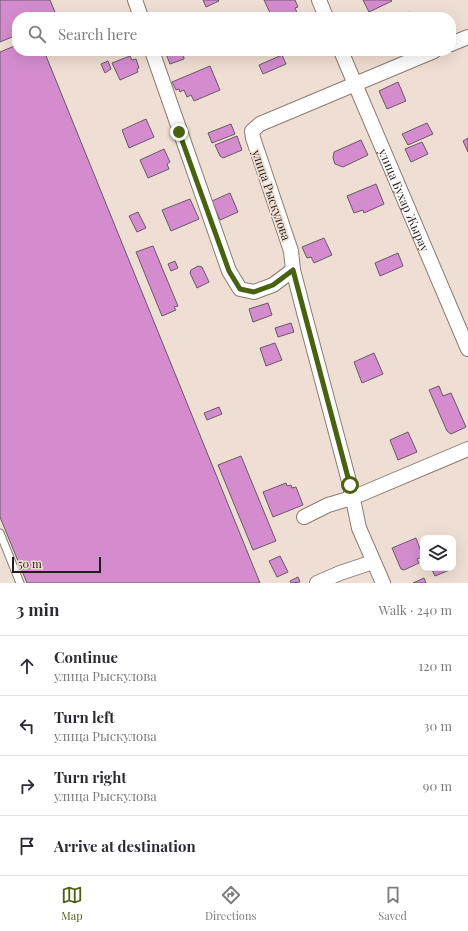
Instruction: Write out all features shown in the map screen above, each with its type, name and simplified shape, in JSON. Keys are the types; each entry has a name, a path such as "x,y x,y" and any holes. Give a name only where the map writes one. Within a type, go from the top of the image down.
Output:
{"street":[{"path":"135,0 139,12"},
{"path":"319,0 324,12"},
{"path":"456,42 468,37"},
{"path":"154,56 229,271 240,289 254,292 273,285 293,270"},
{"name":"улица Бухар Жырау","path":"343,56 468,349"},
{"path":"355,84 422,56"},
{"name":"улица Рыскулова","path":"355,84 260,124 252,131 253,138 291,251 293,270 350,485 359,528 383,583"},
{"path":"304,517 328,505 352,498 468,449"},
{"path":"317,583 340,572 373,562"}],"lane":[{"path":"0,533 20,583"}],"building":[{"path":"0,0 50,0 55,12 12,12 12,37 0,42"},
{"path":"203,0 218,0 219,1 206,7"},
{"path":"264,0 295,0 298,7 295,8 297,12 270,12"},
{"path":"363,0 391,0 392,1 369,12"},
{"path":"12,47 12,56 46,56 260,583 27,583 0,517 0,52"},
{"path":"130,56 132,60 136,59 139,68 137,69 138,72 120,80 112,63"},
{"path":"167,56 184,56 184,59 170,64"},
{"path":"280,56 282,56 286,64 263,74 259,65"},
{"path":"108,61 111,69 105,73 101,64"},
{"path":"210,66 220,90 194,101 191,95 187,97 184,90 180,92 179,89 176,90 172,82"},
{"path":"398,82 406,101 387,109 379,91"},
{"path":"146,119 154,137 129,148 122,130"},
{"path":"427,123 433,134 408,145 402,134"},
{"path":"231,124 235,134 212,143 208,133"},
{"path":"237,136 242,150 223,158 220,156 215,145"},
{"path":"468,138 468,152 463,141"},
{"path":"361,140 368,155 343,167 335,164 333,158 334,152"},
{"path":"422,142 428,154 411,162 405,149"},
{"path":"164,149 170,162 167,164 169,169 148,178 140,160"},
{"path":"376,184 384,204 364,213 363,210 354,213 347,196"},
{"path":"230,193 238,212 220,220 212,201"},
{"path":"190,199 199,219 171,231 162,210"},
{"path":"138,212 146,228 137,232 129,216"},
{"path":"324,238 332,255 314,263 311,257 307,258 302,247"},
{"path":"153,246 178,306 174,307 176,310 162,316 136,252"},
{"path":"398,253 403,266 380,276 375,263"},
{"path":"175,261 178,268 171,271 168,264"},
{"path":"198,266 202,267 209,282 197,288 190,273 191,270"},
{"path":"268,303 272,315 253,322 249,309"},
{"path":"291,323 294,332 278,337 275,328"},
{"path":"275,343 282,360 266,366 260,348"},
{"path":"374,353 383,374 362,383 354,362"},
{"path":"439,386 443,396 451,393 466,427 451,434 447,431 429,390"},
{"path":"219,407 222,414 207,420 204,413"},
{"path":"408,432 417,452 398,460 390,440"},
{"path":"241,456 276,541 253,550 218,465"},
{"path":"286,483 287,486 291,485 292,488 296,487 303,505 273,517 263,492"},
{"path":"416,538 420,549 420,558 417,559 419,563 404,570 401,569 392,548"},
{"path":"280,556 288,572 277,577 269,561"},
{"path":"432,571 447,571 435,576"},
{"path":"298,577 300,582 291,583 290,581"},
{"path":"424,578 426,583 413,583"}],"route":[{"path":"179,132 229,271 240,289 254,292 273,285 293,270 350,485"}]}
